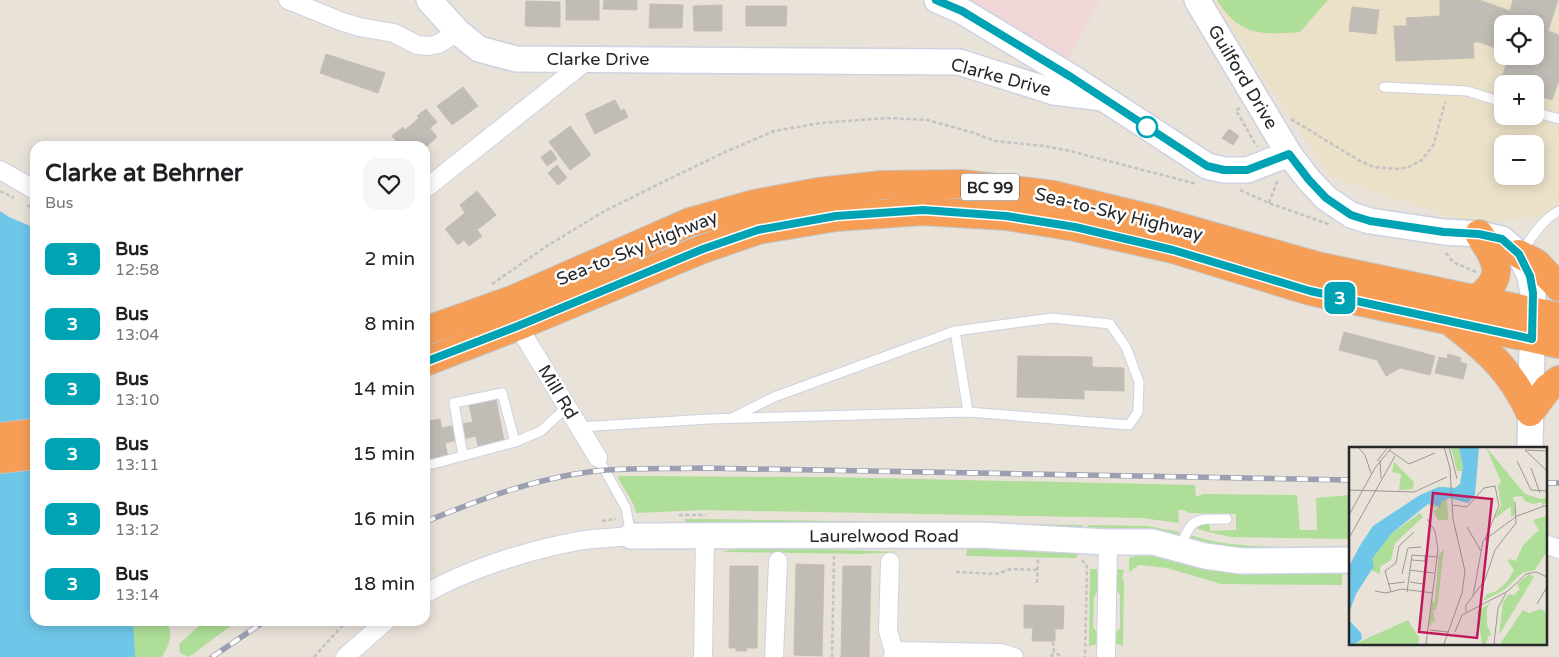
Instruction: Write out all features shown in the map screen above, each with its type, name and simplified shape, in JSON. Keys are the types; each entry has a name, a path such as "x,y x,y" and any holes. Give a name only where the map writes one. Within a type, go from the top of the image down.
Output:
{"highway":[{"name":"Sea-to-Sky Highway","path":"430,329 512,300 690,222 754,204 795,196 882,186 962,184 1054,195 1148,218 1317,266 1559,317"},
{"path":"430,344 489,326 518,326 518,314 522,308 711,231 748,219 795,196"},
{"name":"Sea-to-Sky Highway","path":"430,360 518,326 703,249 758,230 836,216 923,210 1006,216 1075,227 1173,250 1310,291 1559,344"},
{"path":"1475,300 1486,292 1495,281 1497,266 1490,250 1479,234"},
{"path":"1519,254 1536,263 1559,287"},
{"path":"1451,322 1483,346 1510,375 1530,429"},
{"path":"1530,429 1548,388 1559,380"},
{"path":"0,437 30,434"},
{"path":"0,459 30,456"}],"street":[{"path":"288,0 340,21 394,33 417,45 428,46 438,44 458,32"},
{"name":"Clarke Drive","path":"429,0 458,32 479,49 516,59 590,58 958,62 1054,92 1103,98 1207,166 1224,170 1247,170 1289,154"},
{"path":"936,0 964,6 1103,98"},
{"name":"Guilford Drive","path":"1197,0 1289,154"},
{"path":"430,185 590,58"},
{"path":"1289,154 1326,198 1351,215 1370,221 1444,232 1479,234 1502,239 1519,254 1530,276 1533,293 1530,429"},
{"path":"0,170 30,187"},
{"name":"Mill Rd","path":"518,326 598,458"},
{"name":"Laurelwood Road","path":"430,592 475,571 524,554 578,541 631,536 932,534 1108,542 1153,542 1214,558 1241,561 1349,560"},
{"path":"703,657 705,536"},
{"path":"1106,657 1108,542"},
{"path":"1546,544 1559,549"},
{"path":"774,657 778,561"},
{"path":"890,562 888,631 893,654 1000,653 1014,657"},
{"path":"345,657 380,626"}],"lane":[{"path":"1384,87 1467,91 1494,99"},
{"path":"1544,115 1559,119"},
{"path":"1519,254 1545,220 1559,211"},
{"path":"579,427 732,418 968,412 1129,425 1138,412 1140,382 1126,347 1110,324 1052,318 956,331 774,397 732,418"},
{"path":"956,331 968,412"},
{"path":"463,456 454,403 502,393 515,442"},
{"path":"430,465 515,442 541,431 567,407"},
{"path":"598,458 626,508 631,536"},
{"path":"1180,548 1187,529 1192,524 1203,519 1227,519"}],"path":[{"path":"1284,114 1360,161 1374,167 1397,169 1409,167 1422,160 1434,144 1448,90"},
{"path":"1269,203 1278,179"},
{"path":"832,657 834,556"},
{"path":"1037,583 1038,559"},
{"path":"1082,560 1087,566 1085,657"},
{"path":"956,572 996,574 1011,570 1037,570"},
{"path":"314,657 342,626"},
{"path":"1051,657 1054,652 1053,642"},
{"path":"1054,652 1062,657"}],"shaded area":[{"path":"960,0 1100,0 1067,60"},
{"path":"1212,0 1559,0 1559,215 1472,224 1331,177"}],"green space":[{"path":"1217,0 1328,0 1300,32 1263,33 1243,27 1234,21"},
{"path":"618,476 828,477 1195,485 1196,497 1203,494 1297,495 1300,530 1317,530 1316,498 1349,495 1349,539 1231,537 1196,528 1199,525 1210,524 1210,531 1236,530 1236,514 1189,513 1184,510 1178,510 1179,523 1142,518 702,510 636,513 635,507"},
{"path":"684,519 1083,525 1080,529 686,522"},
{"path":"1087,525 1147,526 1180,532 1178,535 1138,529 1090,529"},
{"path":"1190,535 1248,546 1349,547 1349,550 1250,548 1191,539"},
{"path":"968,543 1064,551 1077,554 1077,558 966,556"},
{"path":"759,547 902,552 860,554 723,552 732,549"},
{"path":"1139,555 1342,572 1342,585 1221,584 1167,568 1139,565 1129,572 1129,558"},
{"path":"1090,569 1097,569 1099,589 1094,597 1093,627 1098,634 1098,644 1089,646"},
{"path":"1118,569 1124,570 1122,579 1124,580 1123,646 1114,643 1114,635 1120,628 1120,595 1115,588"},
{"path":"71,626 168,626 170,630 170,639 162,657 86,657"},
{"path":"199,626 230,626 189,657 180,653 179,644"}],"water":[{"path":"0,211 30,226 30,626 133,626 135,657 0,657"}],"building":[{"path":"566,0 599,0 599,20 566,20"},
{"path":"604,0 637,0 637,10 603,9"},
{"path":"1440,0 1479,0 1510,11 1513,0 1558,0 1548,31 1559,35 1559,80 1552,100 1544,98 1544,75 1503,75 1506,65 1544,65 1544,15 1494,15 1494,47 1473,42 1474,58 1396,61 1394,26 1407,26 1406,18 1440,16"},
{"path":"526,1 560,2 560,27 525,26"},
{"path":"650,4 683,5 682,28 649,28"},
{"path":"722,5 722,31 694,31 693,6"},
{"path":"746,6 787,6 786,26 746,26"},
{"path":"1352,7 1379,10 1376,34 1349,31"},
{"path":"326,54 385,73 378,93 320,73"},
{"path":"463,87 478,106 452,125 437,106"},
{"path":"615,100 621,111 624,109 628,117 595,134 585,114"},
{"path":"426,109 437,122 430,128 437,137 430,143 430,141 396,141 392,136 403,127 405,130 419,118 417,116"},
{"path":"570,126 591,155 570,170 549,142"},
{"path":"1229,129 1239,136 1233,145 1222,138"},
{"path":"551,150 557,159 547,166 541,157"},
{"path":"557,165 567,178 558,185 548,173"},
{"path":"477,191 496,215 477,230 482,236 469,246 464,240 458,245 445,229 465,213 460,205"},
{"path":"1344,332 1435,356 1430,375 1400,368 1386,376 1377,360 1339,350"},
{"path":"1448,354 1461,358 1460,362 1467,364 1463,379 1435,373 1439,357 1447,359"},
{"path":"1018,356 1092,357 1092,367 1124,368 1124,391 1084,390 1084,399 1017,397"},
{"path":"496,400 504,440 478,446 476,436 445,443 448,457 430,460 430,421 440,419 442,428 473,422 469,405"},
{"path":"796,564 824,565 822,656 794,655"},
{"path":"730,566 758,566 757,648 746,648 747,651 736,651 736,648 729,648"},
{"path":"843,566 871,566 869,657 841,657"},
{"path":"1024,605 1064,606 1063,629 1055,629 1055,641 1032,641 1033,628 1024,628"}],"railway":[{"path":"430,520 491,496 537,482 583,473 619,469 702,468 1349,480"},
{"path":"1546,483 1559,483"},
{"path":"212,657 258,626"}],"bus line":[{"name":"3","path":"430,360 518,326 703,249 758,230 836,216 923,210 1006,216 1075,227 1173,250 1310,291 1532,339 1533,293 1530,276 1519,254 1502,239 1479,234 1444,232 1370,221 1351,215 1326,198 1289,154 1247,170 1224,170 1207,166 1071,77 962,11 936,0"}]}
